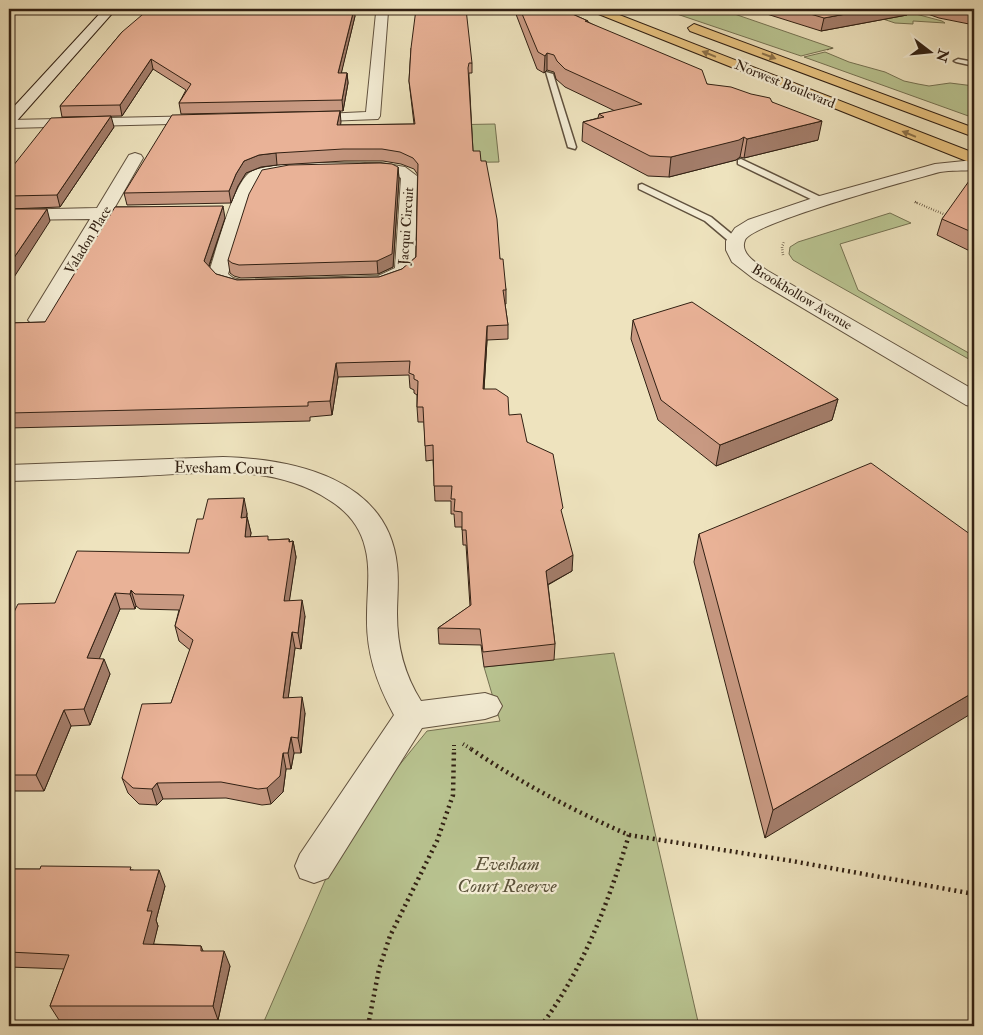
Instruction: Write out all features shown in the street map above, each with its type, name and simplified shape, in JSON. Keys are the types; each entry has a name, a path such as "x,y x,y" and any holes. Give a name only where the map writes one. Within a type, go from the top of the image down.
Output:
{"main road":[{"name":"Norwest Boulevard","path":"595,9 951,158 974,160"},
{"name":"Norwest Boulevard","path":"680,22 974,133"}],"street":[{"path":"9,122 110,9"},
{"path":"287,119 373,116 383,9 306,13"},
{"path":"9,122 217,120"},
{"path":"735,241 741,232 754,224 951,158 974,145"},
{"name":"Valadon Place","path":"39,320 135,158"},
{"path":"951,158 974,165"},
{"name":"Jacqui Circuit","path":"389,168 403,170 409,176 405,270 396,277 380,282 240,286 226,282 218,275 240,210 251,181 257,175 272,171 389,168"},
{"path":"220,210 240,210"},
{"path":"9,215 162,212"},
{"name":"Brookhollow Avenue","path":"735,241 735,250 739,258 755,271 974,400"},
{"name":"Evesham Court","path":"9,473 233,465 280,468 310,477 335,490 359,509 375,530 382,553 384,657 394,687 412,716"},
{"path":"314,866 412,716 485,706"}],"lane":[{"path":"958,61 974,64"},
{"path":"549,74 572,147"},
{"path":"741,162 822,201"},
{"path":"642,187 708,219 735,241"}],"path":[{"path":"910,200 949,216"},
{"path":"368,1026 379,969 390,936 437,841 453,795 454,738 509,775 594,820 630,835 792,861 974,894"},
{"path":"541,1026 551,1014 576,970 601,918 630,835"}],"green space":[{"path":"662,9 720,9 833,48 801,56"},
{"path":"912,13 945,23 913,21 913,24 895,23 883,19"},
{"path":"825,52 849,62 885,72 904,81 929,86 950,83 974,86 974,118 804,57"},
{"path":"495,124 499,162 421,163 388,126"},
{"path":"890,213 911,223 840,244 858,290 974,356 974,362 793,260 789,254 790,247 798,242"},
{"name":"Evesham Court Reserve","path":"614,653 699,1026 262,1026 327,876 393,773 427,731 500,721 484,667"}],"building":[{"path":"149,9 354,9 338,73 347,73 342,100 179,103 191,84 151,59 120,105 60,106 122,32"},
{"path":"416,9 466,9 472,63 469,63 468,68 473,151 480,151 481,161 486,161 497,219 500,259 503,259 506,290 503,290 508,325 487,326 483,389 496,389 508,397 509,415 521,414 527,442 553,454 563,508 561,510 573,555 546,571 555,644 483,652 480,629 438,628 471,605 466,530 462,530 462,512 454,511 455,499 451,499 452,486 434,486 433,445 425,446 423,407 417,407 418,381 414,379 414,375 409,373 410,361 336,363 330,401 308,402 308,406 9,413 9,323 45,322 115,207 223,206 204,261 216,274 237,280 379,277 402,269 416,257 418,164 413,158 400,152 382,149 343,149 259,155 244,161 229,191 124,193 172,115 340,111 337,125 415,124 409,81"},
{"path":"520,9 561,9 702,70 707,84 731,87 770,98 772,102 822,121 747,139 744,137 739,140 671,157 650,156 583,122 604,117 599,114 642,104 565,69 554,55 547,53 545,56 538,52"},
{"path":"793,9 873,9 824,18"},
{"path":"111,116 57,195 9,196 9,171 51,118"},
{"path":"392,164 398,167 392,254 377,261 239,265 228,260 249,194 262,170 289,165"},
{"path":"974,180 974,233 942,219 969,181"},
{"path":"9,209 47,209 9,265"},
{"path":"692,302 838,399 720,445 661,400 633,320"},
{"path":"871,463 974,537 974,692 773,810 699,534"},
{"path":"244,498 241,518 247,517 245,537 268,536 268,540 289,539 289,542 293,541 284,601 302,600 298,633 292,632 283,698 302,697 298,738 291,737 288,753 283,753 280,776 267,788 258,789 221,782 157,783 152,789 133,788 122,778 142,704 171,703 193,640 175,626 184,595 135,594 131,590 130,594 115,593 87,658 104,659 84,709 64,710 36,775 9,775 9,622 18,604 55,603 77,551 189,553 197,519 203,519 208,499"},
{"path":"41,866 131,867 130,870 159,870 147,911 152,911 143,944 201,946 201,951 224,951 213,1006 50,1006 69,955 9,952 9,869 40,869"}]}
